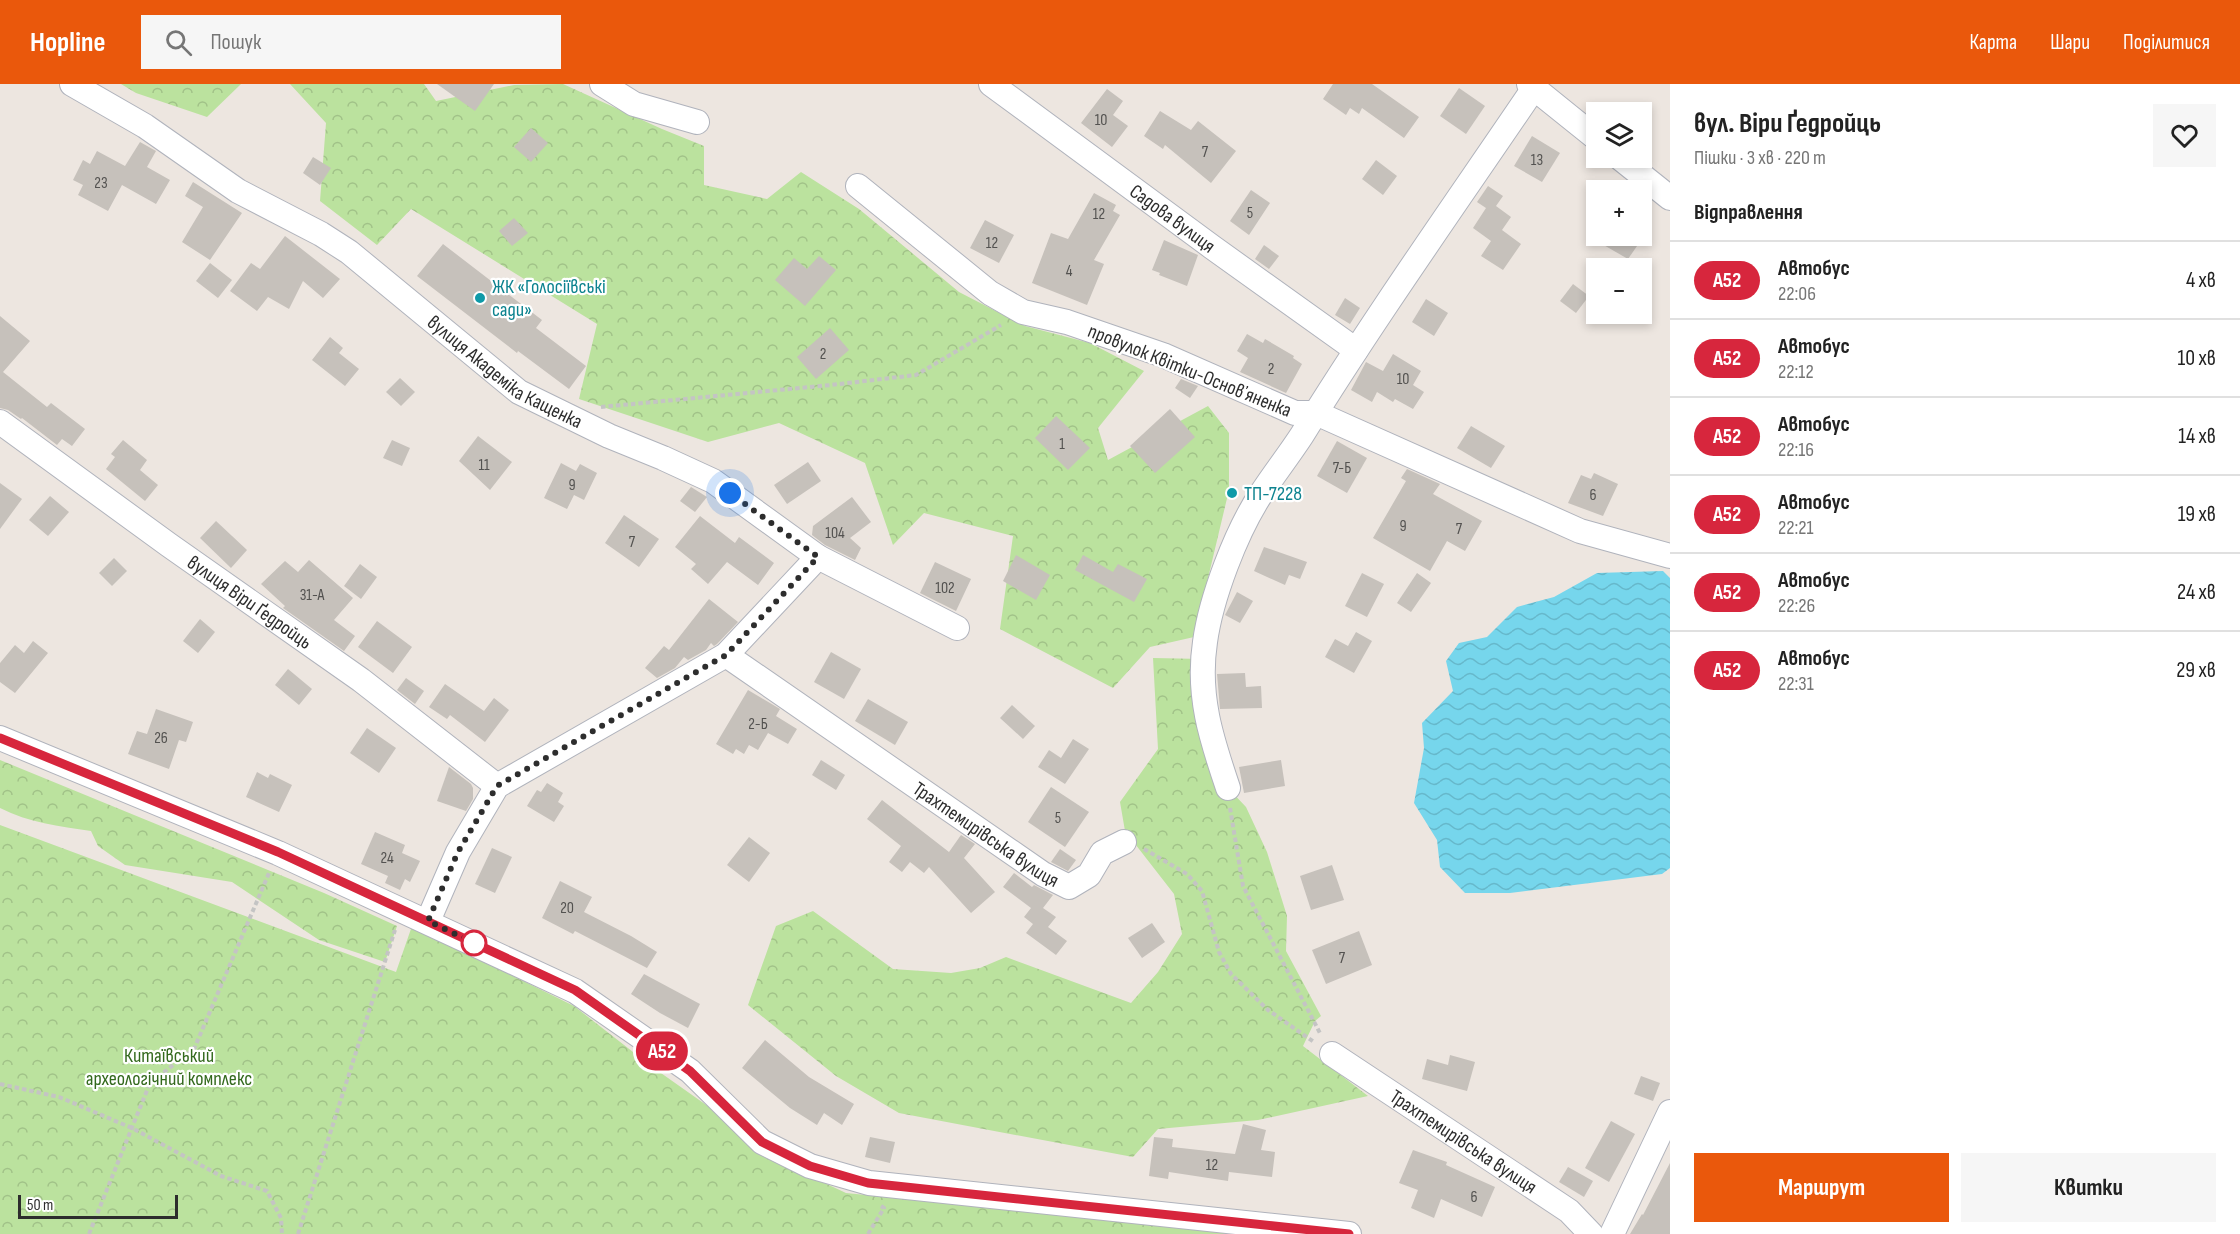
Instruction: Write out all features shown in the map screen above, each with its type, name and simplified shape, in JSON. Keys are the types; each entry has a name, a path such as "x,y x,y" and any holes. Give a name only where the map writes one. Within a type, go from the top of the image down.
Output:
{"street":[{"name":"вулиця Академіка Кащенка","path":"72,84 145,126 238,191 321,234 349,252 519,392 609,436 713,481 818,557 957,628"},
{"path":"602,84 634,104 697,122"},
{"name":"Садова вулиця","path":"991,84 1356,350"},
{"path":"1532,86 1586,130"},
{"name":"провулок Квітки-Основʼяненка","path":"1228,788 1209,734 1202,694 1205,641 1235,541 1260,496 1289,456 1356,350 1532,86"},
{"path":"1632,168 1670,198"},
{"name":"провулок Квітки-Основʼяненка","path":"858,186 990,293 1023,312 1067,322 1163,355 1295,413 1316,413 1580,531 1670,556"},
{"name":"вулиця Віри Ґедройць","path":"0,422 169,545 361,680 497,786"},
{"path":"428,921 458,852 497,786 726,655 818,557"},
{"name":"Трахтемирівська вулиця","path":"726,655 1043,874 1069,887 1089,875 1102,853 1124,842"},
{"path":"0,738 278,852 575,990 690,1071 762,1142 810,1166 868,1183 1348,1234"},
{"name":"Трахтемирівська вулиця","path":"1332,1054 1569,1211 1592,1234"},
{"path":"1612,1234 1670,1112"}],"path":[{"path":"598,407 831,386 916,375 1023,312"},
{"path":"1228,788 1244,886 1332,1054"},
{"path":"1124,842 1150,851 1187,874 1202,891 1219,952 1231,974 1268,1010 1332,1054"},
{"path":"89,1234 150,1083 194,1048 278,852"},
{"path":"298,1234 402,909"},
{"path":"0,1084 59,1097 132,1128 221,1176 267,1191 281,1218 282,1234"}],"green space":[{"path":"121,84 241,84 207,117 136,93"},
{"path":"290,84 424,84 436,101 514,85 563,84 704,146 704,185 767,199 801,172 859,209 959,292 1025,326 1090,343 1144,371 1098,428 1108,460 1208,406 1229,433 1229,490 1194,637 1150,647 1113,688 1000,629 1013,536 924,513 893,545 865,463 779,423 708,442 579,399 597,324 411,209 377,245 320,201 326,123"},
{"path":"1153,658 1204,659 1228,788 1246,807 1267,852 1287,916 1286,951 1321,1016 1315,1021 1303,1046 1368,1096 1258,1120 1158,1129 1133,1157 899,1113 836,1076 748,1005 776,926 813,911 893,969 951,973 980,968 1006,957 1131,1003 1158,972 1182,934 1174,894 1125,831 1120,802 1158,749"},
{"path":"0,760 324,893 397,926 385,962 319,940 232,882 125,865 98,846 91,831 33,821 0,808"},
{"name":"Китаївський археологічний комплекс","path":"0,825 396,972 412,926 574,1006 651,1066 801,1172 846,1193 1254,1234 0,1234"}],"water":[{"path":"1663,571 1670,578 1670,868 1662,874 1510,893 1465,893 1440,867 1437,840 1414,803 1424,748 1422,723 1453,691 1446,661 1459,643 1487,637 1517,607 1554,597 1597,573"}],"building":[{"path":"437,84 494,84 475,111"},
{"path":"1333,84 1372,84 1419,117 1404,138 1362,108 1359,114 1350,108 1346,115 1323,99"},
{"path":"1459,88 1485,106 1466,134 1440,116"},
{"path":"1107,89 1123,101 1113,115 1128,126 1112,147 1081,123"},
{"path":"1160,111 1191,130 1198,121 1236,151 1211,183 1165,145 1163,149 1144,136"},
{"path":"531,128 548,143 531,162 514,147"},
{"path":"1532,136 1560,153 1542,182 1514,166"},
{"path":"140,142 156,151 147,167 170,180 156,204 122,185 108,211 78,195 83,185 73,180 83,160 90,164 97,151 125,166"},
{"path":"313,157 331,168 320,185 303,173"},
{"path":"1376,160 1397,176 1383,195 1362,179"},
{"path":"193,182 242,213 210,260 182,242 203,207 185,196"},
{"path":"1488,186 1503,196 1496,206 1511,217 1502,230 1521,244 1503,270 1481,256 1491,241 1473,228 1486,208 1477,202"},
{"path":"1251,190 1270,203 1249,235 1230,221"},
{"path":"1094,193 1116,205 1113,211 1120,215 1094,260 1104,264 1087,305 1032,283 1051,233 1068,239"},
{"path":"514,218 528,233 512,246 499,231"},
{"path":"985,220 1014,235 999,263 970,248"},
{"path":"285,236 340,279 323,298 303,281 289,309 268,297 257,311 230,291 251,263 260,269"},
{"path":"1164,240 1198,255 1187,286 1152,270"},
{"name":"ЖК «Голосіївські сади»","path":"443,244 542,320 536,328 586,366 569,389 518,351 517,353 417,276"},
{"path":"1264,245 1279,256 1269,269 1255,259"},
{"path":"1605,246 1637,246 1629,258"},
{"path":"819,256 836,270 805,306 775,280 794,258 807,269"},
{"path":"210,263 232,280 218,298 196,281"},
{"path":"1573,284 1586,294 1586,300 1576,313 1560,301"},
{"path":"1345,298 1360,308 1350,324 1335,315"},
{"path":"1426,299 1448,313 1434,336 1412,322"},
{"path":"0,316 30,341 3,372 47,407 51,403 85,429 72,446 62,439 57,445 22,418 0,408"},
{"path":"830,328 849,350 816,379 797,357"},
{"path":"1247,334 1263,343 1265,339 1294,356 1293,358 1302,364 1286,393 1240,372 1248,358 1237,351"},
{"path":"330,337 343,348 339,353 359,369 345,386 312,360"},
{"path":"1393,354 1421,371 1413,385 1424,392 1413,409 1395,399 1393,402 1377,392 1372,402 1351,390 1366,362 1383,371"},
{"path":"400,378 415,392 401,406 386,392"},
{"path":"1181,379 1198,386 1190,398 1175,388"},
{"path":"1170,409 1195,437 1155,473 1130,446"},
{"path":"1056,416 1090,448 1068,470 1035,438"},
{"path":"1471,426 1505,446 1491,468 1457,448"},
{"path":"478,436 512,462 490,490 459,461"},
{"path":"123,440 147,460 140,470 158,485 145,501 106,469 115,457 111,454"},
{"path":"392,440 410,448 402,466 383,458"},
{"path":"1337,441 1367,458 1347,493 1317,476"},
{"path":"808,462 821,481 787,504 774,485"},
{"path":"561,463 576,471 580,464 597,473 584,500 574,495 567,509 544,498"},
{"path":"1407,469 1440,484 1433,494 1482,521 1465,551 1447,541 1430,571 1373,538 1406,481 1401,478"},
{"path":"1594,473 1618,484 1603,516 1568,503 1581,475 1591,479"},
{"path":"0,483 22,499 0,529"},
{"path":"691,487 707,497 695,512 680,501"},
{"path":"50,496 69,512 48,536 29,520"},
{"path":"852,497 871,522 850,538 861,548 855,560 825,545 812,535 813,526"},
{"path":"624,515 659,539 639,567 605,543"},
{"path":"700,516 735,543 739,537 774,563 758,585 727,562 708,584 691,569 696,564 675,547"},
{"path":"216,521 247,550 231,568 200,538"},
{"path":"1264,547 1307,562 1300,579 1289,575 1285,585 1254,571"},
{"path":"1016,555 1050,575 1036,600 1003,581"},
{"path":"1083,555 1113,572 1118,564 1147,579 1134,602 1075,570"},
{"path":"114,558 127,571 112,586 99,573"},
{"path":"309,560 353,598 334,620 355,636 344,651 283,608 285,606 261,584 285,561 298,572"},
{"path":"935,562 971,579 956,611 920,593"},
{"path":"360,564 377,577 361,599 344,586"},
{"path":"1362,573 1384,584 1367,617 1345,606"},
{"path":"1417,573 1431,583 1411,612 1397,603"},
{"path":"1237,592 1253,601 1240,623 1225,615"},
{"path":"709,599 738,622 717,644 714,646 711,643 706,650 688,660 684,657 675,668 657,678 645,668 664,646 669,650"},
{"path":"200,619 215,632 198,653 183,641"},
{"path":"377,621 412,647 393,673 358,647"},
{"path":"1356,632 1372,641 1354,673 1325,657 1335,639 1348,646"},
{"path":"33,641 48,653 15,693 0,682 0,663 15,645 24,653"},
{"path":"831,652 861,669 844,699 814,682"},
{"path":"288,669 312,689 299,705 275,685"},
{"path":"1245,673 1246,687 1261,686 1262,708 1220,709 1217,674"},
{"path":"406,678 424,691 415,704 397,690"},
{"path":"445,684 484,711 494,698 509,710 485,742 450,715 447,719 429,707"},
{"path":"748,690 780,709 776,716 797,729 788,744 768,733 758,750 749,745 744,754 736,749 733,754 716,744"},
{"path":"868,699 908,722 895,745 855,721"},
{"path":"1012,705 1035,726 1023,739 1000,718"},
{"path":"156,709 193,722 186,742 179,740 169,769 128,754 137,731 147,734"},
{"path":"367,728 396,748 379,773 350,753"},
{"path":"1073,739 1089,749 1065,784 1038,767 1049,750 1061,758"},
{"path":"821,760 845,775 836,790 812,775"},
{"path":"1281,760 1285,786 1244,793 1239,767"},
{"path":"449,767 473,788 473,799 466,811 437,801"},
{"path":"257,772 268,778 270,774 292,785 279,812 246,797"},
{"path":"547,783 563,793 558,802 564,806 554,822 527,806 537,790 541,792"},
{"path":"1051,787 1089,812 1065,847 1028,822"},
{"path":"882,800 949,852 961,835 975,844 964,858 995,892 971,913 929,867 924,873 910,862 902,872 889,862 901,846 867,819"},
{"path":"375,832 405,845 402,853 420,861 410,882 405,879 400,890 385,883 388,876 361,864"},
{"path":"749,837 770,853 749,882 727,865"},
{"path":"492,848 512,857 495,893 475,884"},
{"path":"1060,849 1076,860 1068,871 1051,862"},
{"path":"1332,865 1344,900 1311,910 1300,876"},
{"path":"1014,873 1032,887 1034,885 1053,895 1043,908 1056,917 1048,927 1067,941 1056,955 1026,933 1033,924 1024,917 1031,908 1003,887"},
{"path":"560,881 592,897 584,912 657,952 647,968 575,931 573,934 542,918"},
{"path":"1152,923 1165,942 1142,958 1128,938"},
{"path":"1359,931 1372,965 1326,984 1312,950"},
{"path":"644,974 700,1004 688,1028 631,994"},
{"path":"765,1040 809,1077 854,1104 842,1125 824,1113 817,1125 790,1108 742,1068"},
{"path":"1450,1055 1475,1062 1467,1091 1422,1079 1427,1059 1448,1065"},
{"path":"1641,1076 1660,1083 1653,1101 1634,1094"},
{"path":"1611,1121 1635,1134 1609,1182 1585,1168"},
{"path":"1243,1124 1266,1130 1261,1150 1275,1152 1272,1177 1229,1172 1228,1181 1169,1172 1168,1179 1149,1176 1154,1137 1173,1139 1172,1147 1235,1154"},
{"path":"870,1137 895,1142 890,1163 865,1157"},
{"path":"1413,1150 1447,1162 1446,1165 1495,1187 1482,1217 1441,1199 1434,1218 1411,1208 1418,1190 1399,1183"},
{"path":"1670,1163 1670,1234 1630,1234 1643,1215"},
{"path":"1568,1167 1593,1181 1584,1197 1559,1182"}],"bus line":[{"name":"А52","path":"0,738 278,852 575,990 690,1071 762,1142 810,1166 868,1183 1349,1234"}],"place":[{"name":"ЖК «Голосіївські сади»","path":"480,298"},
{"name":"ТП-7228","path":"1232,493"}],"route":[{"path":"474,943 428,921 458,852 497,786 726,655 818,557 730,493"}]}
